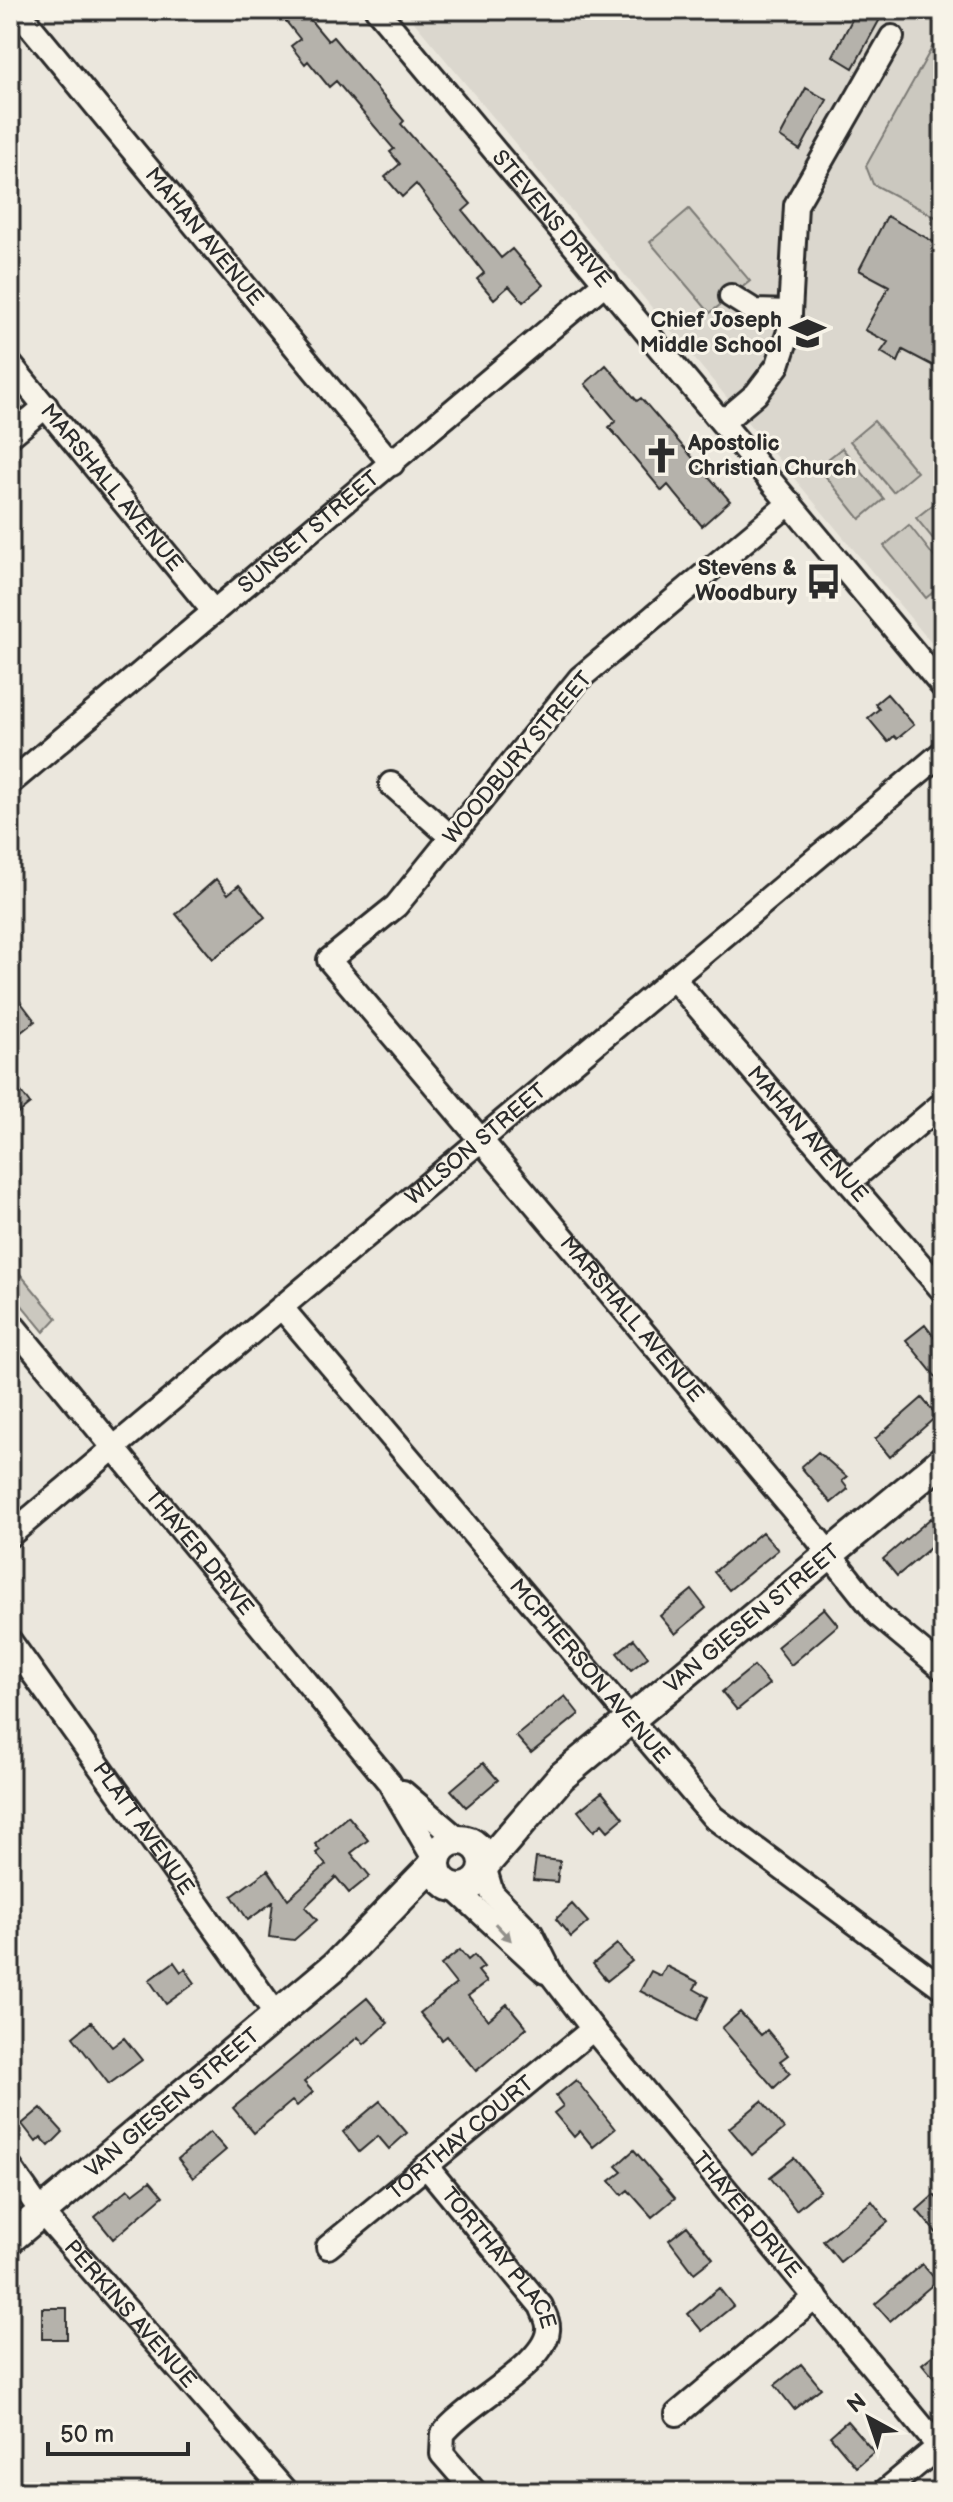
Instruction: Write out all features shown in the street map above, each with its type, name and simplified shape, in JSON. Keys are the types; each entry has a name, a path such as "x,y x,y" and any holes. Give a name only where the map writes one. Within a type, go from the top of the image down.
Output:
{"main road":[{"name":"VAN GIESEN STREET","path":"484,1866 561,1777 630,1723 943,1460"},
{"name":"VAN GIESEN STREET","path":"459,1840 498,1823 530,1788 561,1777"},
{"path":"459,1840 478,1848 484,1866 474,1883 453,1887 440,1878 436,1862 446,1845 459,1840"},
{"name":"VAN GIESEN STREET","path":"10,2239 335,1966 436,1862"},
{"name":"VAN GIESEN STREET","path":"335,1966 383,1940 423,1903 453,1887"}],"street":[{"name":"MAHAN AVENUE","path":"17,10 392,464"},
{"name":"STEVENS DRIVE","path":"377,10 943,687"},
{"path":"723,422 756,394 778,365 789,331 796,205 892,37"},
{"name":"SUNSET STREET","path":"10,783 606,282"},
{"path":"731,296 755,311 790,312"},
{"name":"MARSHALL AVENUE","path":"10,364 214,612"},
{"path":"10,436 46,406"},
{"name":"WOODBURY STREET","path":"329,960 396,906 580,678 790,503"},
{"name":"WILSON STREET","path":"10,1535 943,752"},
{"path":"391,784 451,837"},
{"name":"MARSHALL AVENUE","path":"329,960 831,1554 878,1615 943,1669"},
{"name":"MAHAN AVENUE","path":"673,978 943,1291"},
{"path":"849,1182 943,1103"},
{"name":"MCPHERSON AVENUE","path":"282,1308 630,1723 713,1817 943,1988"},
{"name":"THAYER DRIVE","path":"10,1322 389,1782 436,1862"},
{"name":"PLATT AVENUE","path":"10,1641 276,2014"},
{"name":"THAYER DRIVE","path":"389,1782 459,1840"},
{"name":"THAYER DRIVE","path":"484,1866 492,1893 531,1933 553,1977 593,2029 941,2447"},
{"name":"THAYER DRIVE","path":"453,1887 490,1917 535,1965 553,1977"},
{"name":"TORTHAY COURT","path":"328,2247 593,2029"},
{"name":"TORTHAY PLACE","path":"426,2166 541,2306 548,2323 545,2340 533,2357 443,2434 442,2454 475,2492"},
{"name":"PERKINS AVENUE","path":"10,2167 42,2213 286,2492"},
{"path":"677,2414 816,2297"},
{"path":"884,2492 941,2447"}],"shaded area":[{"name":"Chief Joseph Middle School","path":"404,10 943,10 943,657"},
{"path":"934,44 943,48 943,221 873,184 866,166"},
{"path":"689,209 750,281 710,313 650,242"},
{"path":"874,421 917,472 893,492 850,441"},
{"path":"842,448 884,499 860,519 818,467"},
{"path":"940,499 943,504 943,551 916,518"},
{"path":"909,525 943,568 943,584 926,598 884,546"},
{"path":"10,1262 57,1318 44,1332 10,1291"}],"building":[{"path":"277,10 302,10 328,41 333,37 404,121 401,124 471,204 463,211 501,258 512,249 543,285 523,302 509,286 494,299 477,279 484,273 416,184 402,197 385,177 400,164 390,152 394,149 336,81 329,87 308,61 305,64 291,46 300,39"},
{"path":"857,10 880,19 853,68 833,56"},
{"path":"806,88 827,100 800,150 780,137"},
{"path":"887,216 943,247 943,371 903,350 898,362 881,352 888,342 865,330 889,286 859,270"},
{"name":"Apostolic Christian Church","path":"606,365 637,401 641,398 730,501 702,526 668,485 662,491 609,427 616,421 585,384"},
{"path":"887,694 914,725 897,739 894,736 888,742 868,718 879,709 875,704"},
{"path":"216,879 228,894 239,885 265,917 213,959 176,914"},
{"path":"10,988 35,1021 10,1041"},
{"path":"10,1077 30,1104 10,1120"},
{"path":"925,1325 943,1348 943,1386 906,1340"},
{"path":"922,1398 937,1416 890,1457 875,1439"},
{"path":"818,1452 847,1477 842,1481 848,1489 831,1503 801,1467"},
{"path":"931,1518 943,1537 897,1576 883,1559"},
{"path":"762,1532 778,1550 729,1590 714,1572"},
{"path":"692,1590 706,1608 675,1634 660,1616"},
{"path":"824,1608 838,1625 791,1665 777,1647"},
{"path":"634,1639 648,1657 631,1670 617,1653"},
{"path":"754,1666 769,1684 737,1710 722,1692"},
{"path":"565,1696 579,1714 531,1753 516,1736"},
{"path":"483,1763 498,1780 466,1807 451,1790"},
{"path":"602,1792 623,1818 608,1831 602,1824 594,1831 578,1811"},
{"path":"348,1816 368,1840 351,1853 370,1876 349,1893 336,1877 305,1907 317,1920 294,1940 269,1937 273,1902 248,1920 232,1896 268,1870 288,1899 326,1865 316,1853 320,1850 315,1844"},
{"path":"536,1858 560,1861 557,1882 533,1880"},
{"path":"572,1904 588,1922 571,1937 556,1919"},
{"path":"617,1944 632,1961 607,1981 593,1964"},
{"path":"460,1950 468,1960 474,1955 484,1967 478,1971 487,1982 468,1996 488,2020 507,2004 527,2028 476,2071 447,2036 442,2040 420,2013 456,1984 441,1965"},
{"path":"174,1962 181,1972 185,1969 195,1983 166,2004 149,1980"},
{"path":"666,1966 698,1982 694,1989 708,1997 697,2020 640,1991 651,1971 661,1976"},
{"path":"367,1998 388,2023 364,2044 358,2037 304,2082 313,2092 297,2106 292,2101 254,2133 233,2108"},
{"path":"740,2012 761,2035 767,2030 788,2055 780,2061 790,2073 774,2088 722,2028"},
{"path":"91,2022 112,2047 124,2038 142,2060 109,2084 73,2037"},
{"path":"576,2080 615,2129 593,2147 580,2131 574,2137 554,2113 563,2106 556,2096"},
{"path":"380,2101 407,2133 389,2149 378,2136 359,2152 343,2132"},
{"path":"762,2101 784,2129 752,2155 729,2128"},
{"path":"41,2108 63,2132 49,2146 41,2137 36,2142 22,2124"},
{"path":"210,2132 226,2150 193,2178 178,2159"},
{"path":"634,2150 675,2198 652,2217 628,2190 622,2195 610,2181 622,2172 616,2166"},
{"path":"794,2158 820,2190 796,2210 770,2177"},
{"path":"150,2181 163,2196 113,2239 95,2217 128,2189 133,2194"},
{"path":"934,2195 943,2205 943,2241 917,2210"},
{"path":"872,2201 888,2222 840,2262 823,2241"},
{"path":"687,2226 713,2258 694,2273 669,2240"},
{"path":"922,2264 937,2281 890,2321 875,2304"},
{"path":"719,2288 733,2306 702,2331 688,2314"},
{"path":"42,2308 67,2308 67,2339 42,2339"},
{"path":"943,2347 943,2389 922,2364"},
{"path":"801,2364 821,2388 794,2409 775,2385"},
{"path":"847,2421 874,2452 856,2467 830,2436"}],"place":[{"name":"Chief Joseph Middle School","path":"808,333"},
{"name":"Apostolic Christian Church","path":"662,456"},
{"name":"Stevens & Woodbury","path":"823,581"}]}
